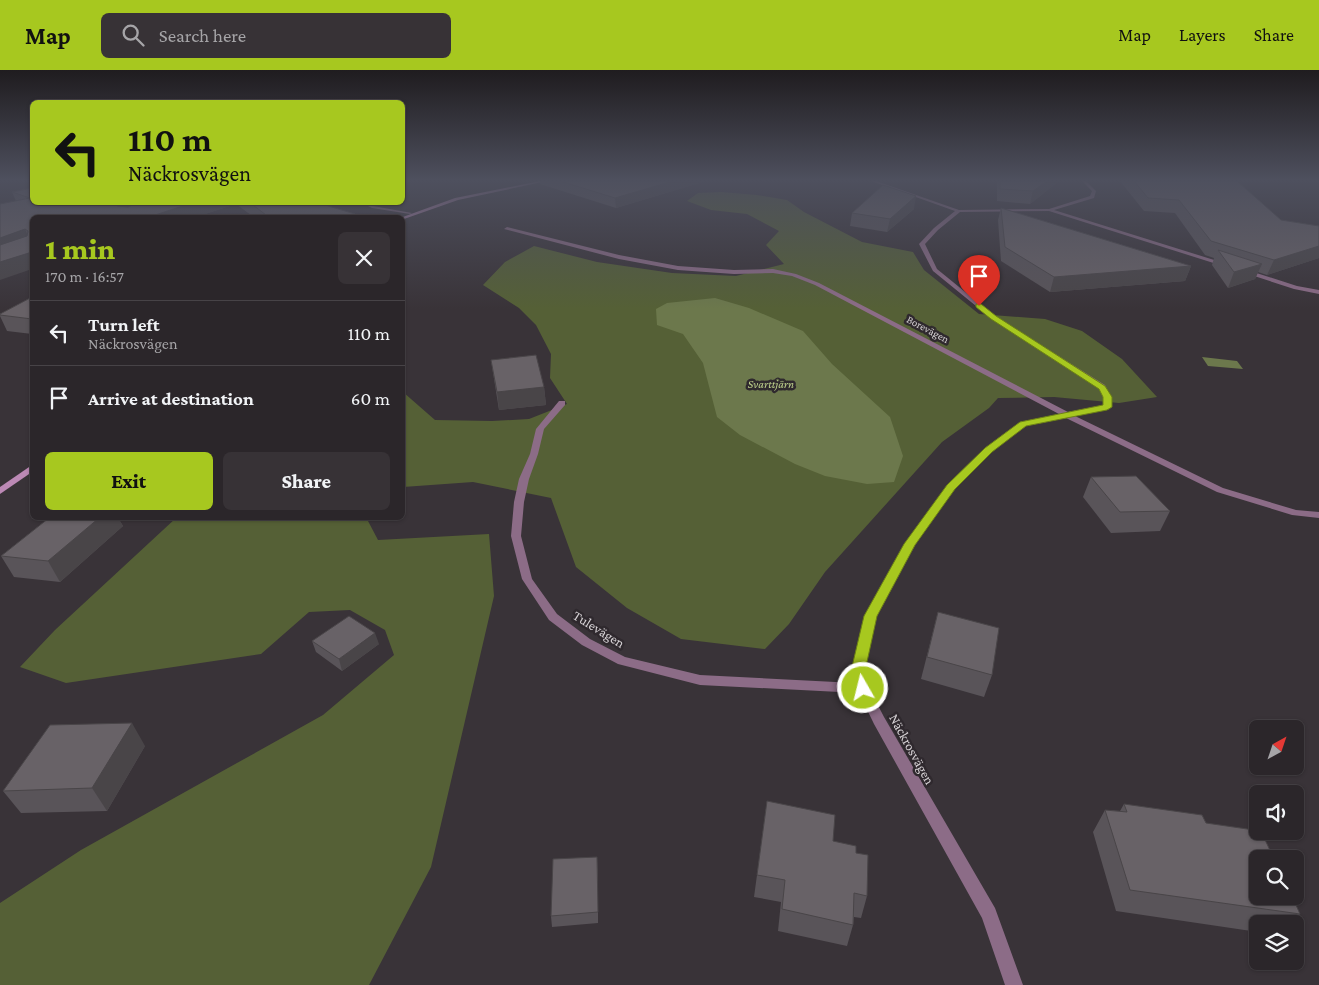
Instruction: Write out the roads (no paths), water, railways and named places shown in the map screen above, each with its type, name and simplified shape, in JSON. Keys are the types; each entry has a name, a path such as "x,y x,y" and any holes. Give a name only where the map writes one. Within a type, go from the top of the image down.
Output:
{"street":[{"name":"Näckrosvägen","path":"943,224 922,244 934,270 994,318 1102,387 1107,397 1107,407 1023,424 988,450 951,487 910,544 871,616 858,671 863,688 879,720 989,914 1014,985"},
{"path":"1093,224 1230,267"},
{"name":"Borevägen","path":"507,229 678,268 734,272 773,271 794,275 817,284 1069,416 1220,490 1295,513 1319,515"},
{"path":"1239,270 1296,288 1319,292"},
{"name":"Tulevägen","path":"562,403 540,429 534,454 524,479 519,502 516,536 527,579 553,617 586,642 622,661 700,680 863,688"},
{"path":"0,491 30,469"}],"water":[{"name":"Svarttjärn","path":"715,298 749,308 803,331 832,364 890,417 903,456 894,482 867,484 825,476 795,464 740,435 717,417 703,363 683,334 657,325 656,309 667,303"},
{"path":"1202,357 1237,361 1243,369 1208,366"}]}
